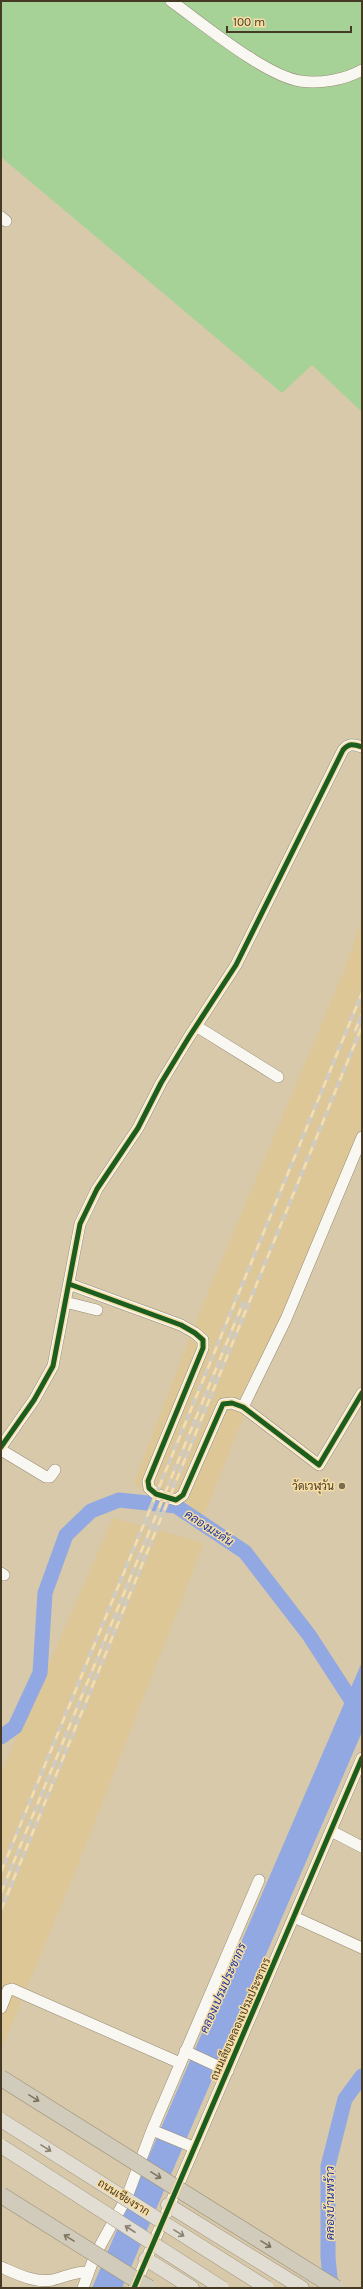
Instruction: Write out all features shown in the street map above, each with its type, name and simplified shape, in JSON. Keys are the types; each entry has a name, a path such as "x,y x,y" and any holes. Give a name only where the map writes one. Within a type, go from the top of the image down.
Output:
{"highway":[{"path":"1,2078 336,2288"},
{"path":"1,2195 149,2288"}],"main road":[{"name":"ถนนเชียงราก","path":"1,2120 267,2288"},
{"path":"1,2146 222,2288"},
{"path":"168,2206 302,2288"},
{"path":"146,2259 192,2288"}],"street":[{"path":"171,1 253,60 275,72 299,81 314,82 347,77 362,70"},
{"path":"1,1447 34,1400 53,1366 80,1224 86,1209 97,1189 138,1128 161,1083 196,1026 236,965 343,750 347,745 362,747"},
{"path":"196,1026 278,1077"},
{"path":"243,1407 273,1349 362,1137"},
{"path":"69,1284 181,1325 195,1332 203,1340 203,1348 148,1481 152,1492 176,1500 180,1499 223,1404 232,1403 243,1407 319,1465 362,1393"},
{"path":"65,1302 97,1310"},
{"path":"1,1450 46,1477 50,1477 55,1470"},
{"name":"ถนนเลียบคลองเปรมประชากร","path":"134,2288 168,2206 189,2146 294,1918 362,1758"},
{"path":"331,1831 362,1847"},
{"path":"83,2288 100,2244 113,2224 127,2197 180,2063 187,2051 259,1880"},
{"path":"294,1918 362,1948"},
{"path":"1,2008 8,1990 12,1989 180,2063"},
{"path":"187,2051 224,2069"},
{"path":"154,2131 189,2146"},
{"path":"1,2268 30,2279 44,2281 81,2271 88,2272"}],"shaded area":[{"path":"362,919 362,1123 204,1515 151,1497 134,1483 199,1314 343,973"},
{"path":"113,1518 204,1543 77,1867 1,2050 1,1774"}],"green space":[{"path":"1,1 362,1 362,412 312,365 282,393 1,157"}],"water":[{"name":"คลองเปรมประชากร","path":"362,1662 362,1732 122,2288 92,2288"}],"waterway":[{"name":"คลองมะดัน","path":"1,1737 15,1727 40,1673 45,1593 66,1535 91,1511 119,1500 176,1506 245,1552 309,1635 357,1709"},
{"name":"คลองบ้านพร้าว","path":"331,2288 328,2257 328,2166 345,2099 362,2076"}],"railway":[{"path":"1,1872 362,993"},
{"path":"355,1031 362,1014"},
{"path":"1,1910 362,1026"},
{"path":"1,1893 243,1303"}],"cycle path":[{"path":"1,1447 34,1400 53,1366 80,1224 97,1189 138,1128 161,1083 236,965 343,750 347,746 351,745 362,747"},
{"path":"69,1284 181,1325 195,1333 203,1340 203,1348 148,1481 149,1488 156,1494 176,1500 183,1495 223,1404 232,1403 243,1407 319,1465 362,1393"},
{"path":"134,2288 362,1758"}],"place":[{"name":"วัดเวฬุวัน","path":"342,1486"}]}
